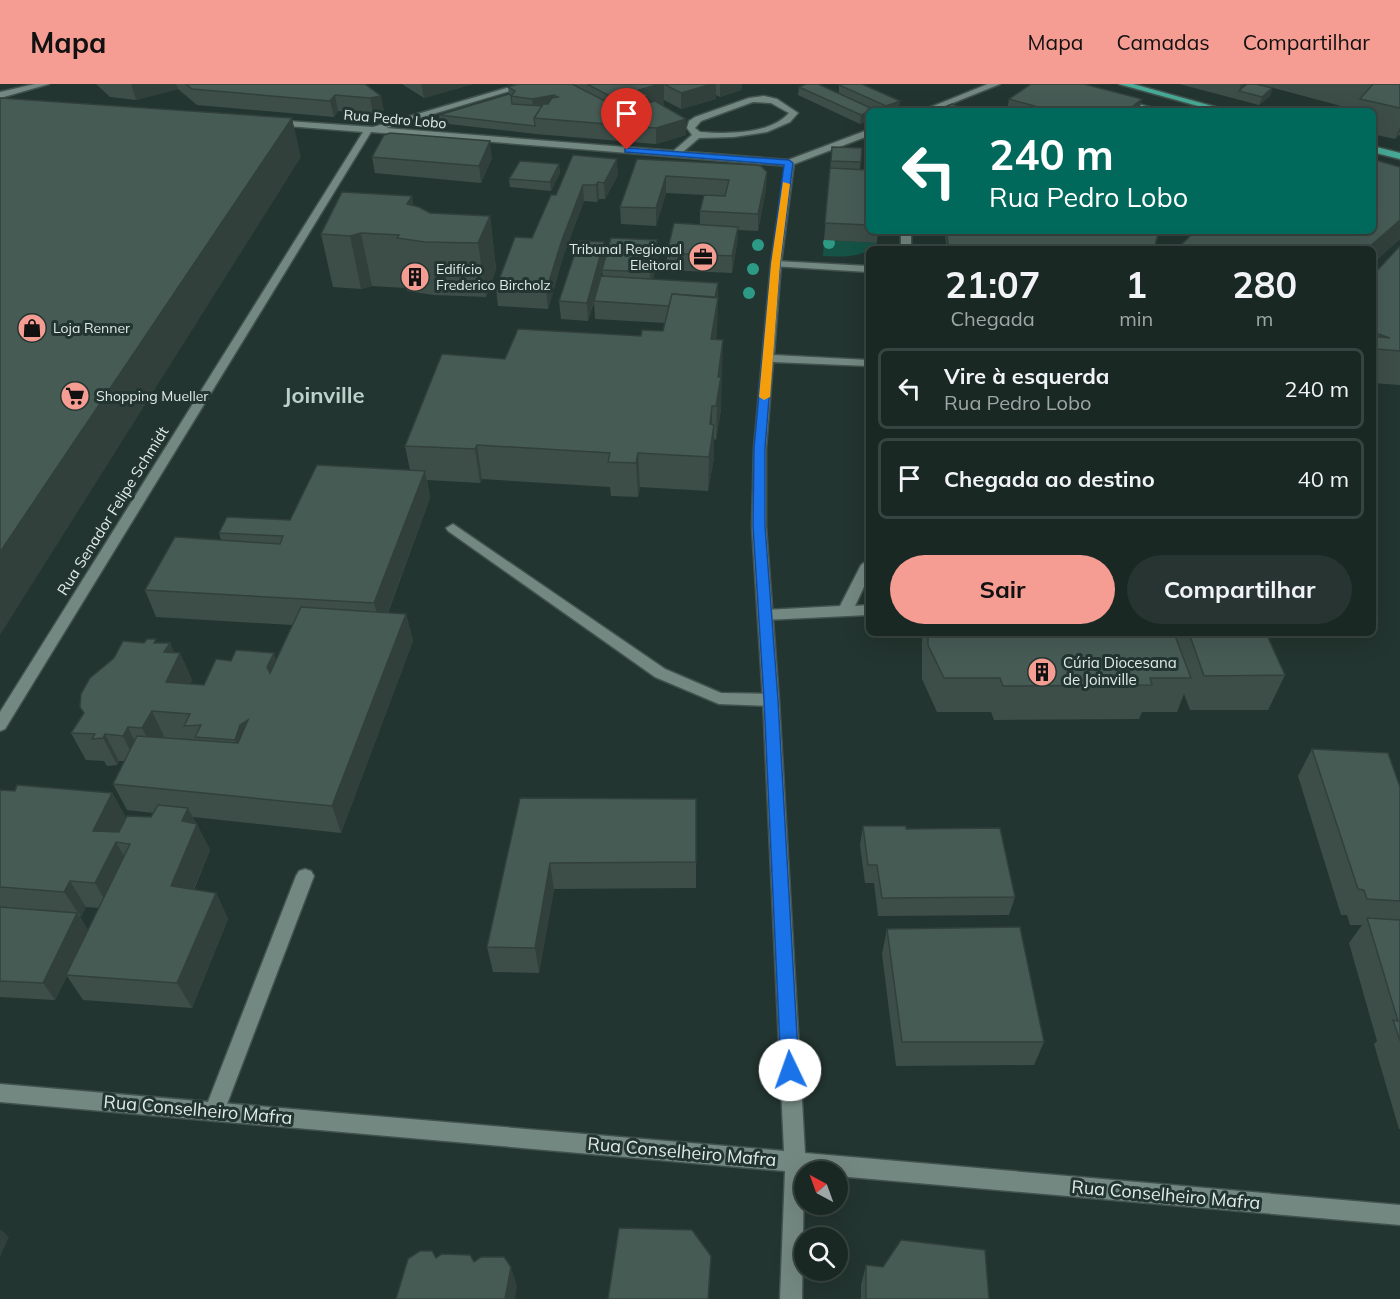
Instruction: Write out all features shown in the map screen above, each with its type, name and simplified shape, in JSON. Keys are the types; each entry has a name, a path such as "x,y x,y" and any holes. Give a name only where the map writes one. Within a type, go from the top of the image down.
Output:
{"main road":[{"path":"1123,84 1215,108"},
{"path":"1111,100 1142,108"},
{"path":"1376,150 1400,156"}],"street":[{"path":"0,95 45,84"},
{"path":"368,130 529,84"},
{"path":"933,108 996,84"},
{"path":"0,100 18,101"},
{"path":"675,154 697,135 724,137 756,132 787,121 794,114 774,101 752,100 698,118 690,128 697,135"},
{"name":"Rua Pedro Lobo","path":"264,121 789,163"},
{"name":"Rua Senador Felipe Schmidt","path":"0,725 368,130"},
{"path":"795,1161 771,700 759,526 760,448 776,264 789,163 866,134"},
{"path":"776,264 866,269"},
{"path":"768,358 866,363"},
{"path":"453,528 660,673 719,698 771,700"},
{"path":"845,610 866,569"},
{"path":"765,615 866,610"},
{"path":"214,1112 305,876"},
{"name":"Rua Conselheiro Mafra","path":"0,1093 794,1162"},
{"name":"Rua Conselheiro Mafra","path":"848,1167 1400,1215"},
{"path":"791,1299 794,1196"}],"green space":[{"path":"824,240 877,243 874,246 866,246 866,252 860,254 823,256"}],"building":[{"path":"186,84 365,84 381,96 370,98 335,95 330,101 192,89"},
{"path":"518,84 572,84 611,104 609,109 623,110 655,101 686,119 656,128 534,118 543,104 548,104 552,98 558,97 554,95 532,99 511,96 515,91 508,87"},
{"path":"587,84 660,84 639,90 649,96 623,103"},
{"path":"664,84 712,84 681,93"},
{"path":"806,84 818,84 871,108 866,108 866,113 861,115 799,87"},
{"path":"862,84 900,101 886,106 839,85"},
{"path":"1031,84 1084,84 1142,99 1131,108 1042,108 1009,99"},
{"path":"1247,84 1272,88 1262,97 1239,91"},
{"path":"1373,84 1400,84 1400,108 1360,99"},
{"path":"509,94 512,104 542,106 534,118 535,126 439,115"},
{"name":"Shopping Mueller","path":"0,98 292,118 0,552"},
{"path":"952,104 962,108 942,108"},
{"path":"390,133 490,141 479,166 372,157 384,135"},
{"path":"832,147 862,148 861,162 831,161"},
{"path":"573,155 617,159 604,183 583,185 546,291 496,288 515,237 532,238 551,195 556,195"},
{"path":"637,159 761,166 767,172 758,214 700,211 704,195 725,196 729,180 666,176 656,208 620,207"},
{"path":"1376,160 1400,167 1400,220 1370,246 1180,246 1192,234 1376,234"},
{"path":"520,161 559,164 550,182 509,179"},
{"path":"830,168 866,170 866,225 825,223"},
{"path":"342,192 412,196 407,204 430,213 490,216 478,243 425,242 397,238 399,235 321,234"},
{"path":"674,223 738,227 732,256 667,253"},
{"path":"946,234 1158,234 1155,246 948,246"},
{"path":"611,238 657,240 650,272 602,270"},
{"path":"579,241 604,242 587,303 559,301"},
{"path":"1400,246 1400,351 1376,349 1376,336 1390,338 1376,333 1376,272"},
{"path":"601,276 718,283 715,297 672,294 669,306 594,301"},
{"path":"672,294 718,298 711,339 723,340 718,377 721,377 716,406 712,406 710,424 714,425 709,457 638,453 636,463 608,462 610,453 477,445 475,449 405,446 442,354 505,359 518,329 641,336 642,330 663,331"},
{"path":"317,465 425,471 374,603 145,590 175,537 280,544 283,536 219,533 227,517 290,520"},
{"path":"301,607 406,614 332,806 113,784 137,736 238,743 248,720 240,725 235,740 195,737 201,725 184,726 190,714 152,711 142,728 128,727 123,736 105,734 103,738 92,739 95,734 71,733 84,713 80,707 81,694 90,678 114,658 123,641 144,643 147,639 156,639 154,643 170,643 164,652 180,653 166,682 204,685 216,659 231,661 236,650 274,653 267,667 270,673"},
{"path":"928,636 1175,636 1191,678 1150,678 1152,685 1003,686 1000,678 944,678 928,645"},
{"path":"1190,636 1267,636 1285,675 1204,676"},
{"path":"1312,749 1388,753 1400,787 1400,901 1367,899 1364,890 1358,889"},
{"path":"17,785 112,793 93,831 119,832 127,816 151,817 158,805 188,808 182,821 197,824 171,886 216,893 177,983 66,975 130,844 116,842 95,883 70,881 64,892 0,887 0,790 15,791"},
{"path":"520,798 696,799 696,862 550,863 535,948 487,947"},
{"path":"863,826 906,826 906,829 1000,828 1015,897 882,898 877,865 868,865"},
{"path":"0,907 77,913 43,983 0,981"},
{"path":"1367,918 1400,920 1400,1041 1393,1020 1398,1021"},
{"path":"1020,927 1044,1042 902,1042 887,929"},
{"path":"619,1228 692,1230 711,1256 708,1299 608,1299"},
{"path":"901,1240 985,1250 989,1299 866,1299 866,1265 883,1267"},
{"path":"420,1251 432,1251 436,1258 442,1254 470,1255 474,1262 481,1257 504,1257 511,1267 505,1299 396,1299 408,1259"}],"slow traffic":[{"path":"764,397 786,184"}],"place":[{"name":"Tribunal Regional Eleitoral","path":"703,257"},
{"name":"Edifício Frederico Bircholz","path":"415,277"},
{"name":"Loja Renner","path":"32,328"},
{"name":"Shopping Mueller","path":"75,396"},
{"name":"Cúria Diocesana de Joinville","path":"1042,672"}],"district":[{"name":"Joinville","path":"324,395"}],"route":[{"path":"627,150 789,163 776,264 760,448 759,526 771,700 790,1070"}]}
